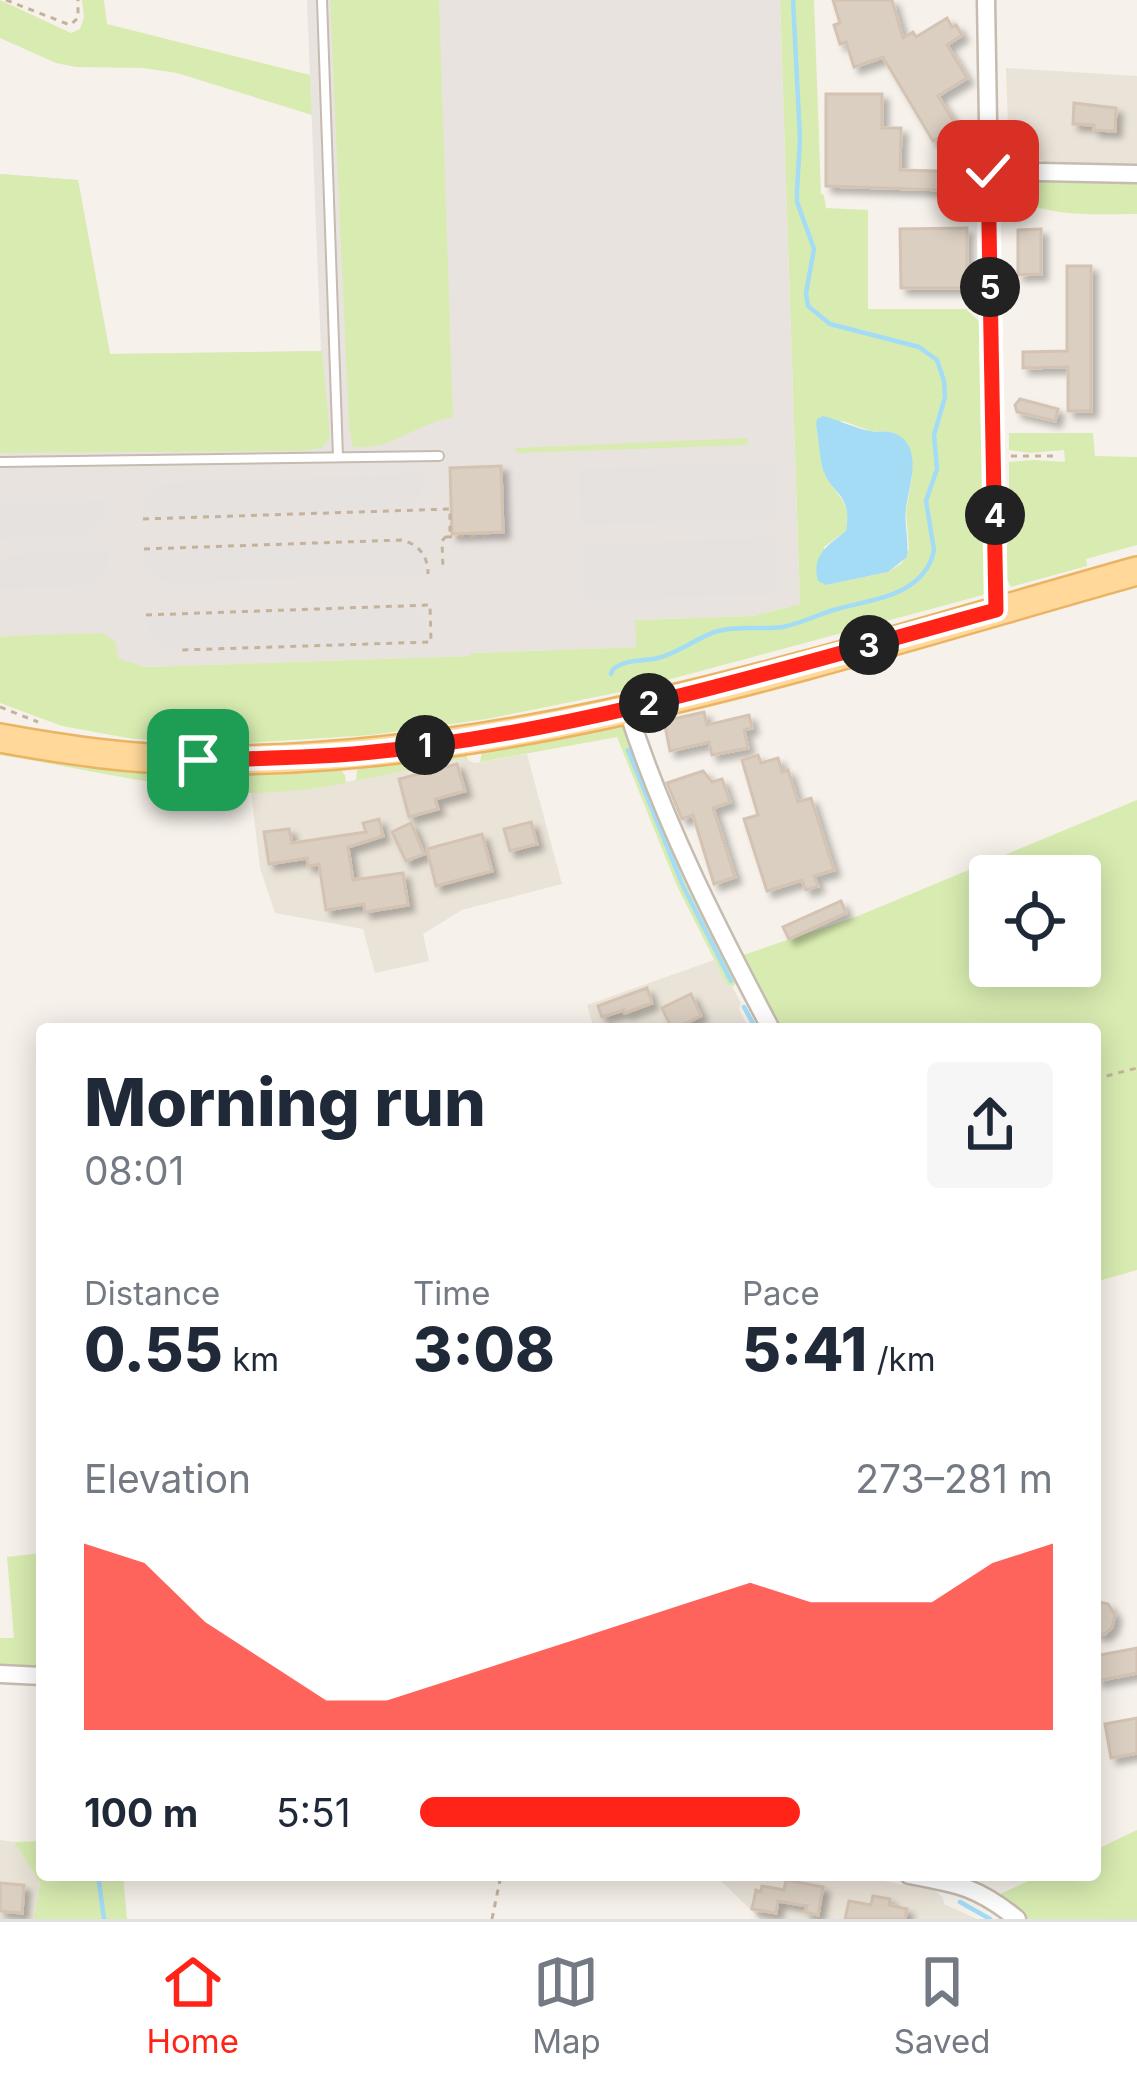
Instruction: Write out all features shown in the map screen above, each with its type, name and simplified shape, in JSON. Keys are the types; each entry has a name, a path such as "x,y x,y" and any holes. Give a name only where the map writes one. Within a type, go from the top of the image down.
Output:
{"main road":[{"path":"0,738 36,734 159,758 284,759 454,741 627,709 744,680 1137,571"}],"street":[{"path":"986,0 996,610"},
{"path":"988,171 1137,174"},
{"path":"627,709 700,891 768,1023"},
{"path":"0,1674 36,1676"},
{"path":"968,1881 1017,1919"}],"lane":[{"path":"322,0 338,457"},
{"path":"0,462 439,456"}],"path":[{"path":"6,0 70,25 78,18 78,0"},
{"path":"994,456 1058,456"},
{"path":"143,519 449,508 450,532 442,541 443,569"},
{"path":"446,537 485,536"},
{"path":"144,548 400,540 420,550 428,574"},
{"path":"146,615 430,605 431,642 181,650"},
{"path":"0,706 24,714 36,734"},
{"path":"1101,1077 1137,1068"},
{"path":"492,1919 500,1881"}],"shaded area":[{"path":"307,0 780,0 800,604 752,616 636,620 637,647 471,656 145,667 0,637 0,174 78,180 110,354 321,351"},
{"path":"1006,68 1137,76 1137,169 1056,170 1039,159 1009,154"},
{"path":"768,463 774,470 773,518 587,525 581,521 579,474 584,469"},
{"path":"424,474 420,495 398,509 142,518 148,493 167,483"},
{"path":"108,501 104,519 86,534 0,539 0,509 9,504"},
{"path":"771,538 777,545 778,581 769,594 593,600 583,596 582,550 587,544"},
{"path":"399,541 419,550 427,574 168,583 147,567 143,550"},
{"path":"110,551 105,571 92,583 0,589 0,561 12,555"},
{"path":"402,607 424,616 430,641 168,649 152,638 146,616"},
{"path":"527,754 562,884 462,910 423,934 429,961 375,973 363,929 275,913 260,868 251,791 318,788 463,758 475,763"},
{"path":"714,960 741,1003 746,1023 592,1023 587,1005"},
{"path":"0,1840 14,1842 40,1883 34,1919 0,1919"},
{"path":"721,1881 884,1881 936,1891 944,1904 977,1919 760,1919"}],"green space":[{"path":"0,0 71,33 80,29 84,18 82,0 104,0 107,24 310,75 312,115 177,73 56,63 0,38"},
{"path":"330,0 439,0 453,417 367,447 353,447 349,427"},
{"path":"780,0 814,0 821,194 826,208 868,210 868,309 966,309 979,321 988,322 990,581 983,595 630,690 487,719 372,735 244,743 133,739 62,726 0,703 0,637 6,636 102,633 115,641 119,659 145,667 470,656 636,647 635,620 752,616 800,604","holes":["843,421 870,431 892,432 912,478 906,511 909,548 902,563 888,572 826,585 824,547 846,531 847,512 828,476 816,425"]},
{"path":"0,174 78,180 110,354 322,351 330,437 322,448 0,453"},
{"path":"1012,177 1137,177 1137,214 1042,209 1014,197"},
{"path":"1009,433 1093,433 1095,456 1137,457 1137,545 1086,559 1087,566 1011,587 1003,559 1009,538 1009,462 1065,462 1064,450 1009,450"},
{"path":"746,438 747,445 518,453 514,448"},
{"path":"618,720 631,733 739,977 734,986 727,985 677,886 617,737 480,762 483,747"},
{"path":"0,748 184,770 186,787 0,755"},
{"path":"465,751 468,760 356,781 364,763"},
{"path":"338,766 346,783 311,789 221,792 204,790 202,782 207,771"},
{"path":"1137,800 1137,1270 1101,1280 1101,1023 777,1023 743,955 858,916 969,870 969,987 1101,987 1101,855 1005,855"},
{"path":"36,1554 36,1671 0,1670 0,1638 14,1638 7,1557"},
{"path":"1137,1830 1137,1919 1028,1919 998,1895 1028,1881 1101,1881 1101,1847"},
{"path":"36,1841 36,1877 14,1842"},
{"path":"124,1881 127,1919 34,1919 40,1883"}],"water":[{"path":"823,416 898,435 906,441 912,458 907,557 888,572 826,585 818,581 817,564 846,531 847,518 844,501 822,466 816,425"}],"building":[{"path":"833,0 892,0 903,38 913,32 916,37 947,18 952,27 956,25 962,35 947,45 967,78 938,96 957,127 933,141 883,57 854,67 834,25 840,23"},
{"path":"826,94 882,94 882,128 901,128 900,170 973,172 973,191 826,186"},
{"path":"1074,103 1116,108 1115,131 1073,124"},
{"path":"967,228 967,288 901,288 900,229"},
{"path":"1041,229 1041,274 1018,275 1018,230"},
{"path":"1067,266 1091,266 1091,411 1068,411 1068,367 1023,368 1023,352 1067,351"},
{"path":"1020,399 1058,409 1055,421 1017,412"},
{"path":"501,466 503,532 452,534 450,468"},
{"path":"704,712 707,725 749,715 752,728 744,730 748,748 712,755 709,742 670,751 664,721"},
{"path":"758,755 761,763 778,758 782,772 788,770 798,802 811,798 834,870 814,876 818,886 806,890 802,880 767,891 744,819 758,815 742,760"},
{"path":"457,764 465,791 435,799 438,809 409,817 399,779"},
{"path":"703,771 712,782 722,779 730,802 713,808 735,877 714,884 693,815 682,819 667,783"},
{"path":"379,819 383,836 348,847 353,880 403,873 408,905 365,912 364,904 326,910 319,864 308,866 307,858 269,864 264,832 289,829 292,843 366,832 363,823"},
{"path":"531,822 537,844 510,851 504,829"},
{"path":"411,823 424,854 406,861 392,832"},
{"path":"482,834 492,871 436,886 427,849"},
{"path":"841,901 846,913 789,939 783,927"},
{"path":"647,988 652,1003 602,1017 598,1006"},
{"path":"691,994 701,1016 669,1023 662,1008"},
{"path":"1101,1602 1115,1615 1101,1634"},
{"path":"1137,1648 1137,1673 1101,1680 1101,1655"},
{"path":"1137,1718 1137,1753 1111,1758 1105,1724"},
{"path":"786,1881 823,1887 818,1915 805,1912 807,1906 778,1901 776,1913 752,1909 756,1890 761,1892 762,1886 784,1890"},
{"path":"0,1883 24,1885 22,1913 0,1911"},
{"path":"873,1896 907,1909 905,1919 845,1919 849,1901 871,1905"}],"waterway":[{"path":"611,674 624,663 666,656 718,631 783,627 896,593 920,577 934,550 926,501 937,469 934,435 945,397 937,360 919,347 830,324 808,306 814,249 797,202 800,138 793,0"},
{"path":"628,750 683,886 731,981"},
{"path":"744,1007 753,1023"},
{"path":"99,1881 104,1919"},
{"path":"960,1902 990,1919"}],"route":[{"path":"198,760 365,753 530,728 744,680 996,610 988,171"}]}
